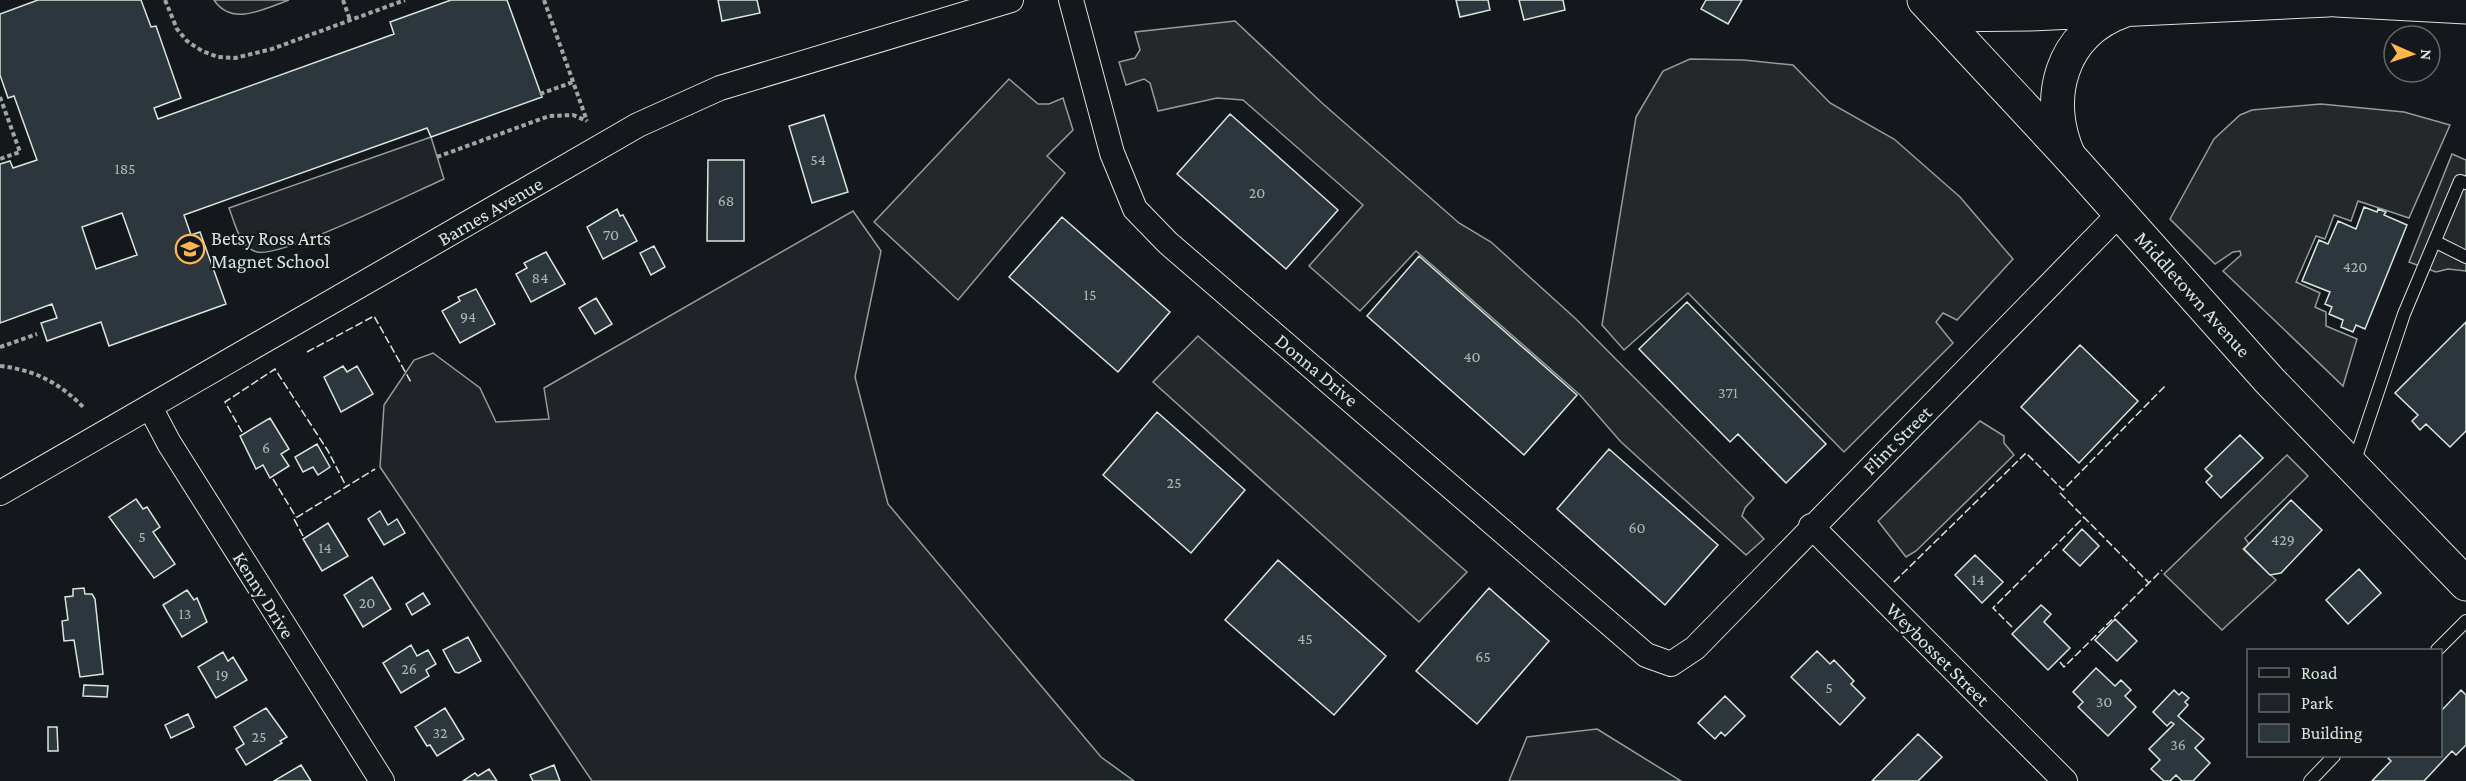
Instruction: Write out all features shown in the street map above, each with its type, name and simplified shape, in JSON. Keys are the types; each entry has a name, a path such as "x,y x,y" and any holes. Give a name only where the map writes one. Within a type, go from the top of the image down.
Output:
{"main road":[{"path":"1931,8 2130,9 2328,0"},
{"path":"2336,0 2466,7"},
{"name":"Middletown Avenue","path":"1931,8 2069,156 2269,380 2466,584"},
{"path":"2069,156 2061,134 2057,110 2058,88 2064,65 2075,45 2089,30 2107,18 2130,9"}],"street":[{"name":"Barnes Avenue","path":"0,493 638,125 720,87 1011,0"},
{"name":"Donna Drive","path":"1071,0 1112,153 1135,209 1167,243 1646,655 1671,664"},
{"name":"Flint Street","path":"1671,664 1695,648 1811,526 2120,213"},
{"name":"Kenny Drive","path":"150,407 169,443 382,781"},
{"name":"Weybosset Street","path":"1811,526 2065,781"}],"lane":[{"path":"2352,467 2404,314 2460,181 2466,183"},
{"path":"2436,242 2466,257"},
{"path":"2439,649 2466,621"},
{"path":"2310,781 2333,757"}],"path":[{"path":"165,0 177,29 187,41 202,51 219,57 253,54 405,0"},
{"path":"343,0 350,20"},
{"path":"437,157 549,116 573,114 587,121 544,0"},
{"path":"540,94 573,82"},
{"path":"0,98 20,152 0,159"},
{"path":"0,347 37,334"},
{"path":"0,366 31,372 52,381 67,390 84,408"}],"green space":[{"path":"214,0 289,0 249,14 239,14 230,13 221,8"},
{"path":"431,137 444,179 293,245 257,252 242,240 229,208"},
{"path":"853,211 881,251 855,377 888,504 1101,757 1134,781 592,781 380,467 384,405 414,360 433,353 480,388 496,422 549,419 544,388"},
{"path":"1597,729 1681,781 1509,781 1527,737"}],"shaded area":[{"path":"1235,21 1322,103 1459,223 1491,242 1576,319 1754,498 1745,508 1742,516 1764,539 1746,555 1621,442 1580,395 1416,251 1360,311 1309,266 1363,205 1243,100 1217,98 1158,111 1150,83 1144,79 1126,85 1119,62 1135,58 1140,50 1135,32"},
{"path":"1690,59 1744,60 1793,65 1830,103 1894,139 1960,197 2013,259 1957,320 1943,313 1936,322 1953,343 1844,452 1688,293 1624,350 1602,325 1636,117 1663,71"},
{"path":"1009,79 1038,104 1049,104 1063,98 1073,130 1047,156 1065,173 958,300 874,222"},
{"path":"2321,104 2404,112 2450,125 2409,218 2358,201 2351,221 2334,215 2325,239 2316,236 2296,282 2320,293 2315,307 2326,312 2326,326 2357,339 2343,386 2223,271 2241,255 2240,251 2233,252 2215,264 2170,219 2214,139 2240,115 2252,110"},
{"path":"2452,154 2466,160 2466,271 2448,269 2436,272 2409,262"},
{"path":"1198,336 1467,572 1419,622 1153,382"},
{"path":"1980,421 2004,436 2004,443 2014,455 1916,551 1906,557 1878,521"},
{"path":"2287,455 2308,476 2245,538 2249,544 2243,549 2276,580 2222,630 2164,574"}],"building":[{"path":"38,0 141,0 151,27 156,26 181,98 154,108 158,119 394,34 390,22 451,0 507,0 542,97 431,137 427,128 184,215 191,235 200,232 226,304 109,346 101,322 47,341 41,323 57,318 52,304 0,323 0,164 10,161 13,168 37,160 14,96 8,98 0,75 0,14","holes":["122,213 137,255 96,269 82,227"]},
{"path":"718,0 757,0 760,13 722,21"},
{"path":"1456,0 1488,0 1490,10 1460,17"},
{"path":"1519,0 1563,0 1565,10 1524,20"},
{"path":"1706,0 1742,0 1728,24 1701,9"},
{"path":"1230,114 1338,210 1286,269 1177,174"},
{"path":"824,115 848,192 812,203 789,126"},
{"path":"708,160 744,160 744,241 707,241"},
{"path":"2364,207 2377,212 2378,209 2386,212 2384,215 2407,225 2365,329 2356,325 2353,332 2341,327 2343,320 2329,314 2332,307 2325,304 2330,292 2302,281 2319,240 2328,244 2338,221 2356,229"},
{"path":"617,209 620,216 623,215 637,241 603,259 587,227"},
{"path":"1062,217 1170,312 1118,372 1009,277"},
{"path":"654,246 665,267 651,275 640,253"},
{"path":"546,252 565,284 531,302 516,274 527,268 524,263"},
{"path":"1419,256 1577,395 1524,455 1367,316"},
{"path":"476,289 495,324 460,343 442,311 460,301 458,297"},
{"path":"596,298 612,324 595,334 579,308"},
{"path":"1687,302 1826,444 1786,483 1738,434 1730,442 1639,349"},
{"path":"2466,322 2466,431 2450,447 2426,424 2420,430 2412,421 2418,415 2395,393"},
{"path":"2080,345 2138,401 2079,463 2021,407"},
{"path":"343,366 347,372 357,366 373,394 341,412 324,377"},
{"path":"1157,412 1245,490 1191,553 1103,475"},
{"path":"270,418 289,449 281,454 289,466 270,478 263,465 256,469 240,436"},
{"path":"2240,435 2263,458 2221,498 2206,482 2212,476 2205,469"},
{"path":"317,444 330,467 318,475 313,467 303,472 295,457"},
{"path":"1609,449 1718,545 1665,605 1557,509"},
{"path":"136,499 143,509 147,507 160,527 153,532 175,564 154,578 109,517"},
{"path":"2291,500 2322,530 2281,573 2270,575 2244,549"},
{"path":"380,511 388,525 397,519 405,533 384,545 368,519"},
{"path":"328,523 348,556 322,571 303,539"},
{"path":"2082,529 2099,546 2080,566 2063,550"},
{"path":"1975,555 2003,582 1982,603 1955,575"},
{"path":"1278,560 1386,656 1334,715 1225,620"},
{"path":"2359,569 2381,593 2348,624 2326,600"},
{"path":"372,577 391,609 363,627 344,595"},
{"path":"84,588 85,594 92,594 95,599 103,674 80,677 74,640 64,641 62,621 68,620 65,597 73,596 73,589"},
{"path":"1489,588 1549,641 1477,724 1416,671"},
{"path":"187,590 194,600 197,598 207,622 182,637 163,605"},
{"path":"423,593 430,604 412,615 406,604"},
{"path":"2041,605 2051,614 2044,622 2070,648 2048,670 2012,634"},
{"path":"2115,619 2137,641 2117,661 2095,640"},
{"path":"468,637 481,661 459,673 455,672 443,650"},
{"path":"411,645 417,656 428,650 436,664 426,670 429,676 401,693 383,663"},
{"path":"1817,651 1830,664 1834,660 1854,681 1851,684 1865,698 1840,725 1791,677"},
{"path":"223,652 228,661 233,657 247,680 216,698 198,667"},
{"path":"2096,668 2115,686 2121,680 2131,690 2125,696 2136,707 2108,736 2078,707 2083,702 2073,692"},
{"path":"84,685 108,686 107,697 83,696"},
{"path":"2174,690 2179,695 2182,692 2189,698 2185,702 2188,705 2178,716 2204,739 2195,748 2210,763 2193,781 2182,781 2176,775 2170,781 2164,781 2151,769 2160,760 2149,749 2174,724 2171,722 2167,726 2153,712"},
{"path":"2461,690 2466,695 2466,745 2456,755 2452,751 2424,781 2372,781 2391,761 2390,757 2442,757 2442,710"},
{"path":"1725,696 1745,716 1725,736 1721,732 1715,739 1698,723"},
{"path":"266,708 287,737 280,741 282,743 246,765 236,749 244,744 234,727"},
{"path":"445,708 464,739 437,756 430,745 427,746 415,727"},
{"path":"188,714 194,727 171,738 165,725"},
{"path":"48,727 57,727 58,751 48,751"},
{"path":"1918,734 1942,757 1918,781 1872,781"},
{"path":"301,765 311,781 274,781"},
{"path":"554,765 560,781 533,781 530,775"},
{"path":"489,769 497,781 463,781 475,773 478,776"}],"fence":[{"path":"307,352 374,316 412,384"},
{"path":"242,432 225,402 275,369 328,451 346,486"},
{"path":"1894,582 2026,453 2063,490 2165,386"},
{"path":"303,536 294,519 375,469"},
{"path":"273,479 296,517"},
{"path":"2060,493 2149,583"},
{"path":"2012,627 1993,608 2084,517"},
{"path":"2060,662 2064,667 2162,570"}],"place":[{"name":"Betsy Ross Arts Magnet School","path":"190,249"}]}
